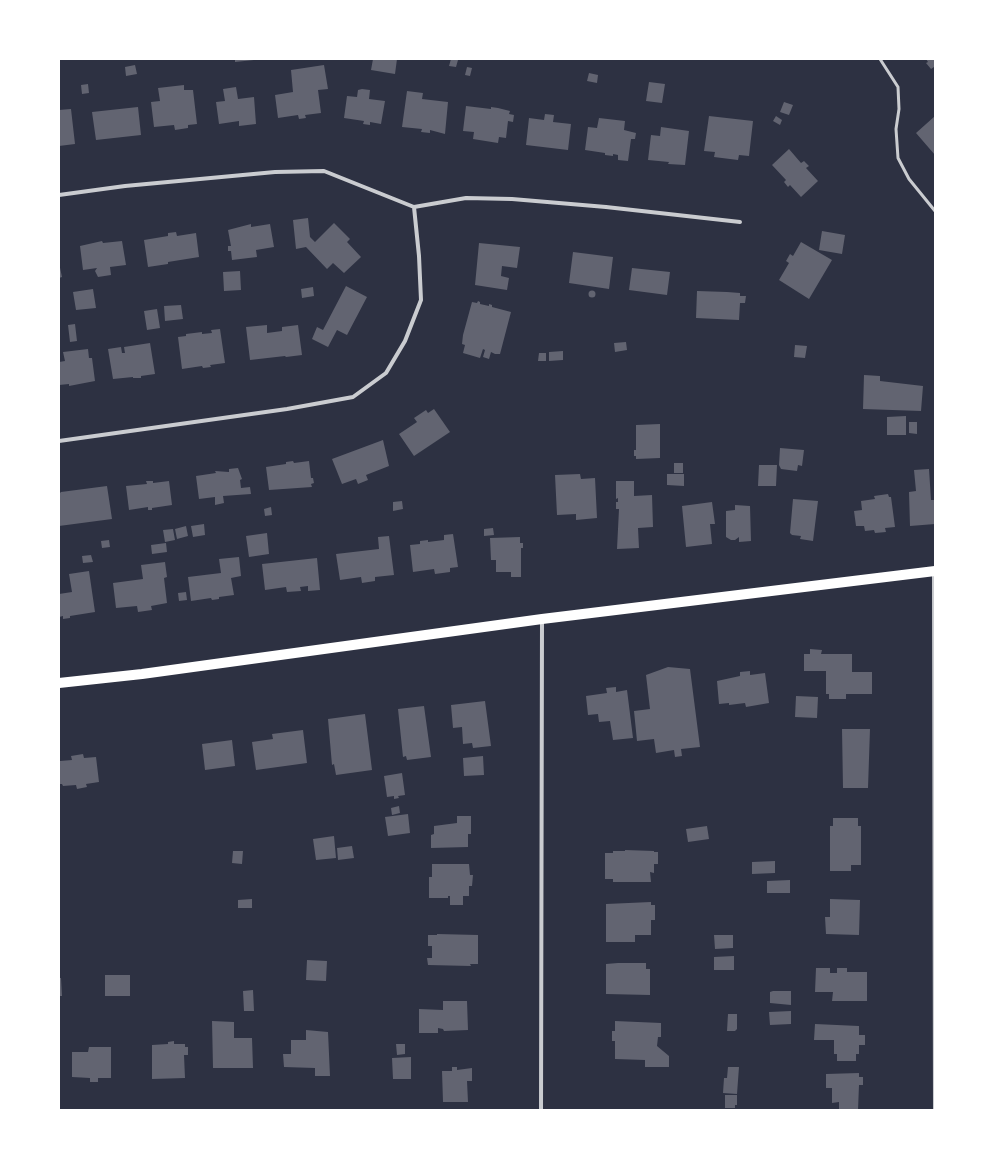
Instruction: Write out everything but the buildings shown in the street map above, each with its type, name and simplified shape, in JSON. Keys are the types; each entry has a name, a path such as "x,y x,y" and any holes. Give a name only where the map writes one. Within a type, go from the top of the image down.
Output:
{"main road":[{"path":"59,683 142,674 542,619 934,571"}],"street":[{"path":"59,195 125,186 275,172 324,171 414,207 466,198 512,199 606,207 740,222"},
{"path":"59,441 287,409 354,397 386,373 405,341 421,300 419,256 414,207"},
{"path":"934,571 935,1110"},
{"path":"541,1110 542,619"}],"lane":[{"path":"880,59 898,87 899,109 896,129 898,158 909,179 935,211"}]}
